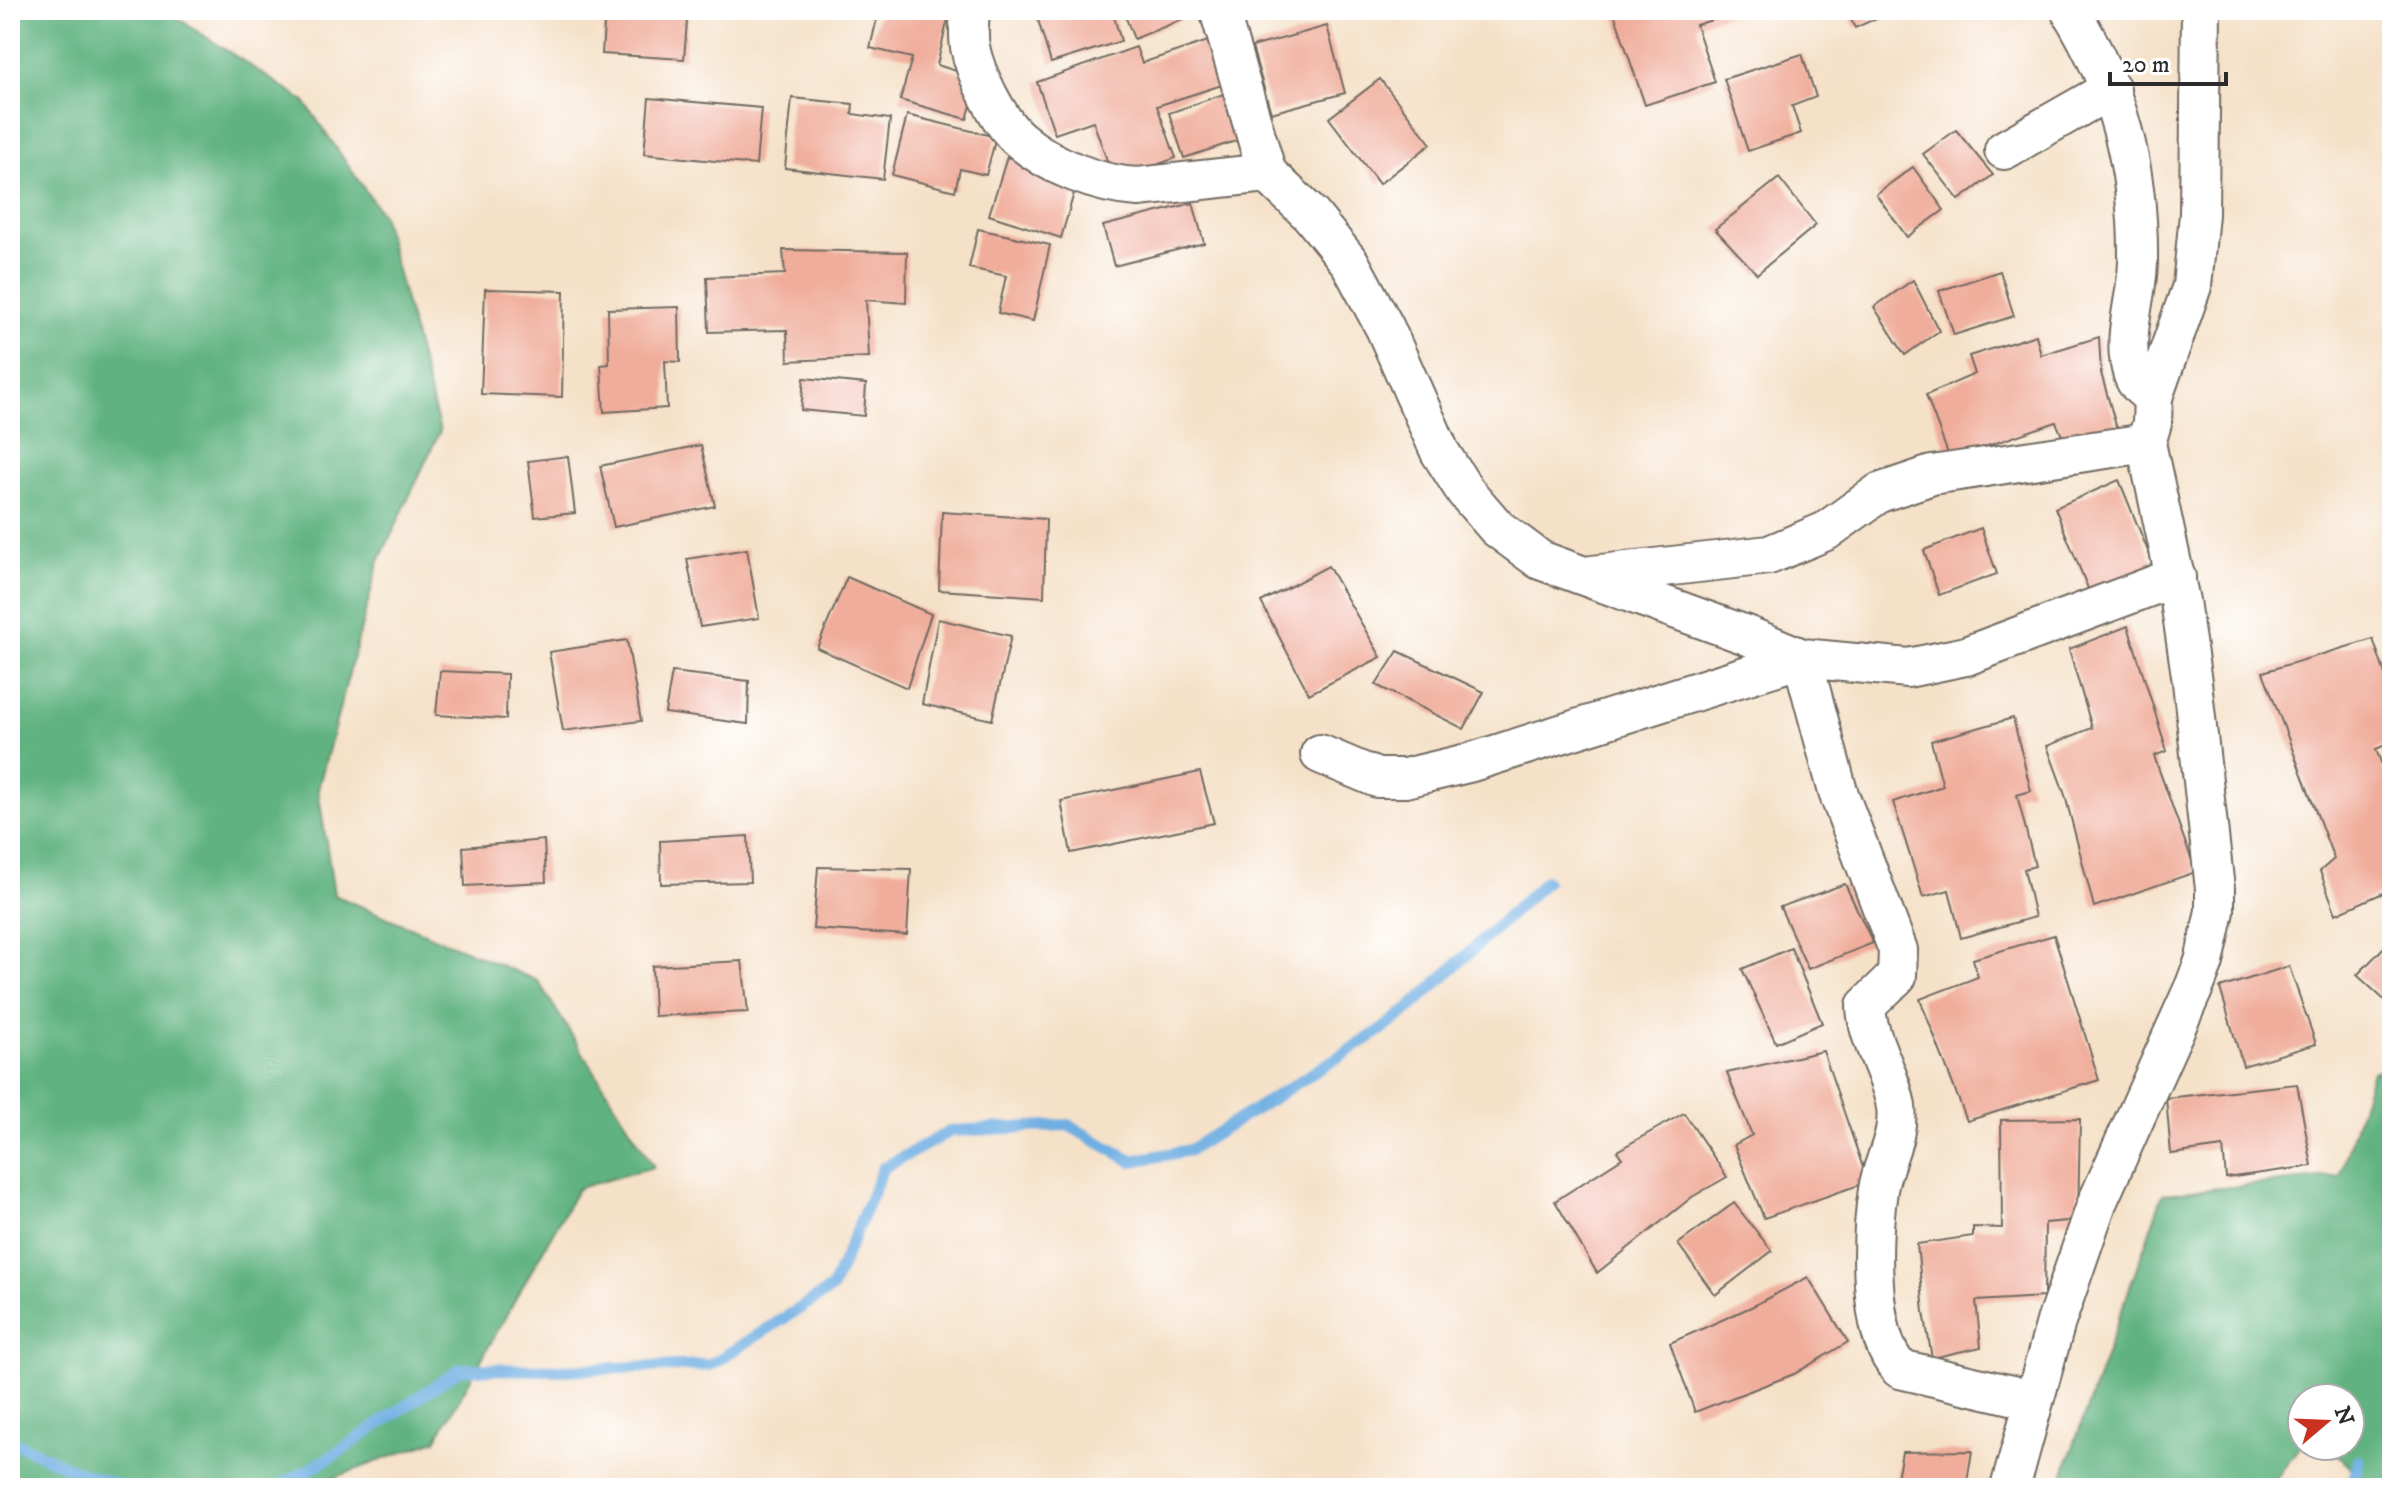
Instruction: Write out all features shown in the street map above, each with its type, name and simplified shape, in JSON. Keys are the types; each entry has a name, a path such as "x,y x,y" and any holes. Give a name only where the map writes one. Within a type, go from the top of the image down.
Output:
{"street":[{"path":"970,10 970,47 983,82 1000,117 1017,138 1033,150 1080,174 1121,186 1138,187 1267,173"},
{"path":"1219,10 1267,173 1311,215 1350,263 1385,328 1440,452 1465,491 1497,528 1540,560 1802,658 1908,668 1966,656 2176,577"},
{"path":"2070,10 2092,47 2111,89 2124,130 2134,194 2138,262 2131,315 2130,360 2133,377 2153,397"},
{"path":"2010,1488 2033,1400 2097,1203 2195,985 2204,962 2215,911 2194,697 2176,577 2146,443 2152,423 2153,397 2192,286 2199,214 2201,10"},
{"path":"2004,150 2111,89"},
{"path":"1585,576 1769,555 1826,531 1879,493 1932,475 2146,443"},
{"path":"1320,754 1377,778 1405,778 1488,758 1802,658"},
{"path":"1802,658 1838,792 1898,950 1897,976 1866,1006 1896,1106 1895,1136 1878,1188 1874,1235 1876,1306 1885,1349 1889,1359 1900,1369 2033,1400"}],"green space":[{"path":"10,10 165,10 304,101 382,215 440,431 379,561 318,789 334,895 538,981 654,1167 578,1188 436,1440 322,1482 316,1488 10,1488"},
{"path":"2392,1070 2392,1488 2375,1488 2345,1462 2366,1462 2366,1382 2286,1382 2288,1462 2269,1488 2062,1488 2064,1473 2163,1194 2340,1176 2372,1071"}],"building":[{"path":"605,10 688,10 684,59 602,54"},
{"path":"879,10 950,10 937,65 979,78 967,119 900,100 912,58 870,48"},
{"path":"1035,10 1112,10 1121,41 1051,63"},
{"path":"1123,10 1195,10 1196,14 1134,39"},
{"path":"1613,10 1740,11 1696,25 1715,82 1645,105"},
{"path":"1846,10 1894,10 1855,28"},
{"path":"1327,26 1345,93 1271,113 1252,47"},
{"path":"1214,39 1228,83 1157,106 1176,158 1114,180 1093,121 1055,134 1037,82 1136,47 1142,63"},
{"path":"1802,54 1816,97 1792,106 1801,133 1748,151 1724,79"},
{"path":"1380,79 1431,144 1379,184 1329,118"},
{"path":"1235,90 1251,136 1184,158 1169,113"},
{"path":"649,98 761,108 756,165 644,154"},
{"path":"792,98 853,104 852,114 890,119 883,179 785,168"},
{"path":"907,115 996,137 986,175 960,169 955,191 892,175"},
{"path":"1956,130 1993,175 1959,200 1923,154"},
{"path":"1007,157 1078,179 1061,238 989,215"},
{"path":"1913,167 1944,210 1907,237 1876,194"},
{"path":"1779,178 1816,225 1757,274 1715,229"},
{"path":"1193,203 1204,243 1114,266 1103,226"},
{"path":"978,229 1050,245 1033,321 998,313 1006,276 969,268"},
{"path":"783,250 907,252 906,303 866,300 869,357 788,361 787,330 709,332 707,277 785,274"},
{"path":"2000,271 2014,316 1954,335 1939,291"},
{"path":"1913,280 1939,331 1905,355 1874,307"},
{"path":"485,289 564,291 562,397 481,394"},
{"path":"679,307 680,362 665,361 667,408 604,412 601,365 609,364 608,309"},
{"path":"2036,335 2041,355 2099,337 2101,373 2117,429 2064,440 2056,422 1950,459 1926,395 1975,374 1969,356"},
{"path":"804,378 866,384 864,416 801,410"},
{"path":"701,445 715,506 614,527 600,466"},
{"path":"568,456 575,513 535,517 528,461"},
{"path":"2119,480 2155,568 2091,596 2055,508"},
{"path":"942,512 1046,519 1044,597 939,590"},
{"path":"1981,528 1997,574 1939,595 1924,550"},
{"path":"747,549 759,618 700,627 687,559"},
{"path":"1328,566 1381,657 1309,694 1261,602"},
{"path":"847,577 931,614 907,688 817,648"},
{"path":"938,619 1011,636 992,720 922,704"},
{"path":"2128,626 2167,751 2154,756 2196,872 2094,907 2065,795 2047,746 2092,728 2069,649"},
{"path":"2373,639 2392,694 2392,742 2376,749 2392,792 2392,889 2336,914 2320,871 2334,859 2263,672"},
{"path":"627,640 641,721 563,731 549,652"},
{"path":"1398,651 1484,692 1464,729 1376,685"},
{"path":"440,671 507,674 506,719 436,715"},
{"path":"672,672 749,681 748,724 665,713"},
{"path":"2013,718 2031,791 2017,795 2035,866 2024,869 2035,917 1961,938 1949,890 1923,897 1893,802 1943,786 1931,741"},
{"path":"1200,772 1214,823 1071,853 1061,801"},
{"path":"748,836 750,882 661,884 660,841"},
{"path":"544,840 546,882 465,886 463,847"},
{"path":"818,867 911,869 907,935 813,929"},
{"path":"1845,884 1873,943 1808,969 1780,907"},
{"path":"2054,935 2099,1080 1967,1121 1920,999 1978,977 1973,959"},
{"path":"2392,939 2392,1007 2357,975"},
{"path":"1791,948 1822,1023 1776,1043 1742,969"},
{"path":"742,961 748,1012 654,1016 652,966"},
{"path":"2289,966 2316,1044 2243,1066 2220,988"},
{"path":"1823,1051 1868,1182 1764,1218 1734,1145 1752,1135 1727,1073"},
{"path":"2297,1084 2312,1166 2226,1178 2223,1147 2171,1154 2166,1098"},
{"path":"1684,1113 1727,1177 1692,1197 1597,1273 1555,1201 1622,1158 1617,1151"},
{"path":"2080,1119 2078,1220 2045,1223 2044,1297 1976,1301 1981,1347 1932,1358 1917,1244 1973,1236 1973,1227 2002,1228 2001,1120"},
{"path":"1734,1203 1772,1251 1715,1295 1678,1244"},
{"path":"1808,1277 1848,1342 1794,1374 1695,1412 1670,1343 1751,1307"},
{"path":"1972,1451 1966,1488 1895,1488 1902,1452"}],"waterway":[{"path":"277,1488 337,1453 460,1369 559,1370 710,1365 832,1288 883,1168 951,1131 1068,1125 1132,1161 1190,1150 1383,1029 1411,1007 1546,881"},
{"path":"10,1440 80,1473 125,1488"},
{"path":"2352,1488 2358,1462"}]}
